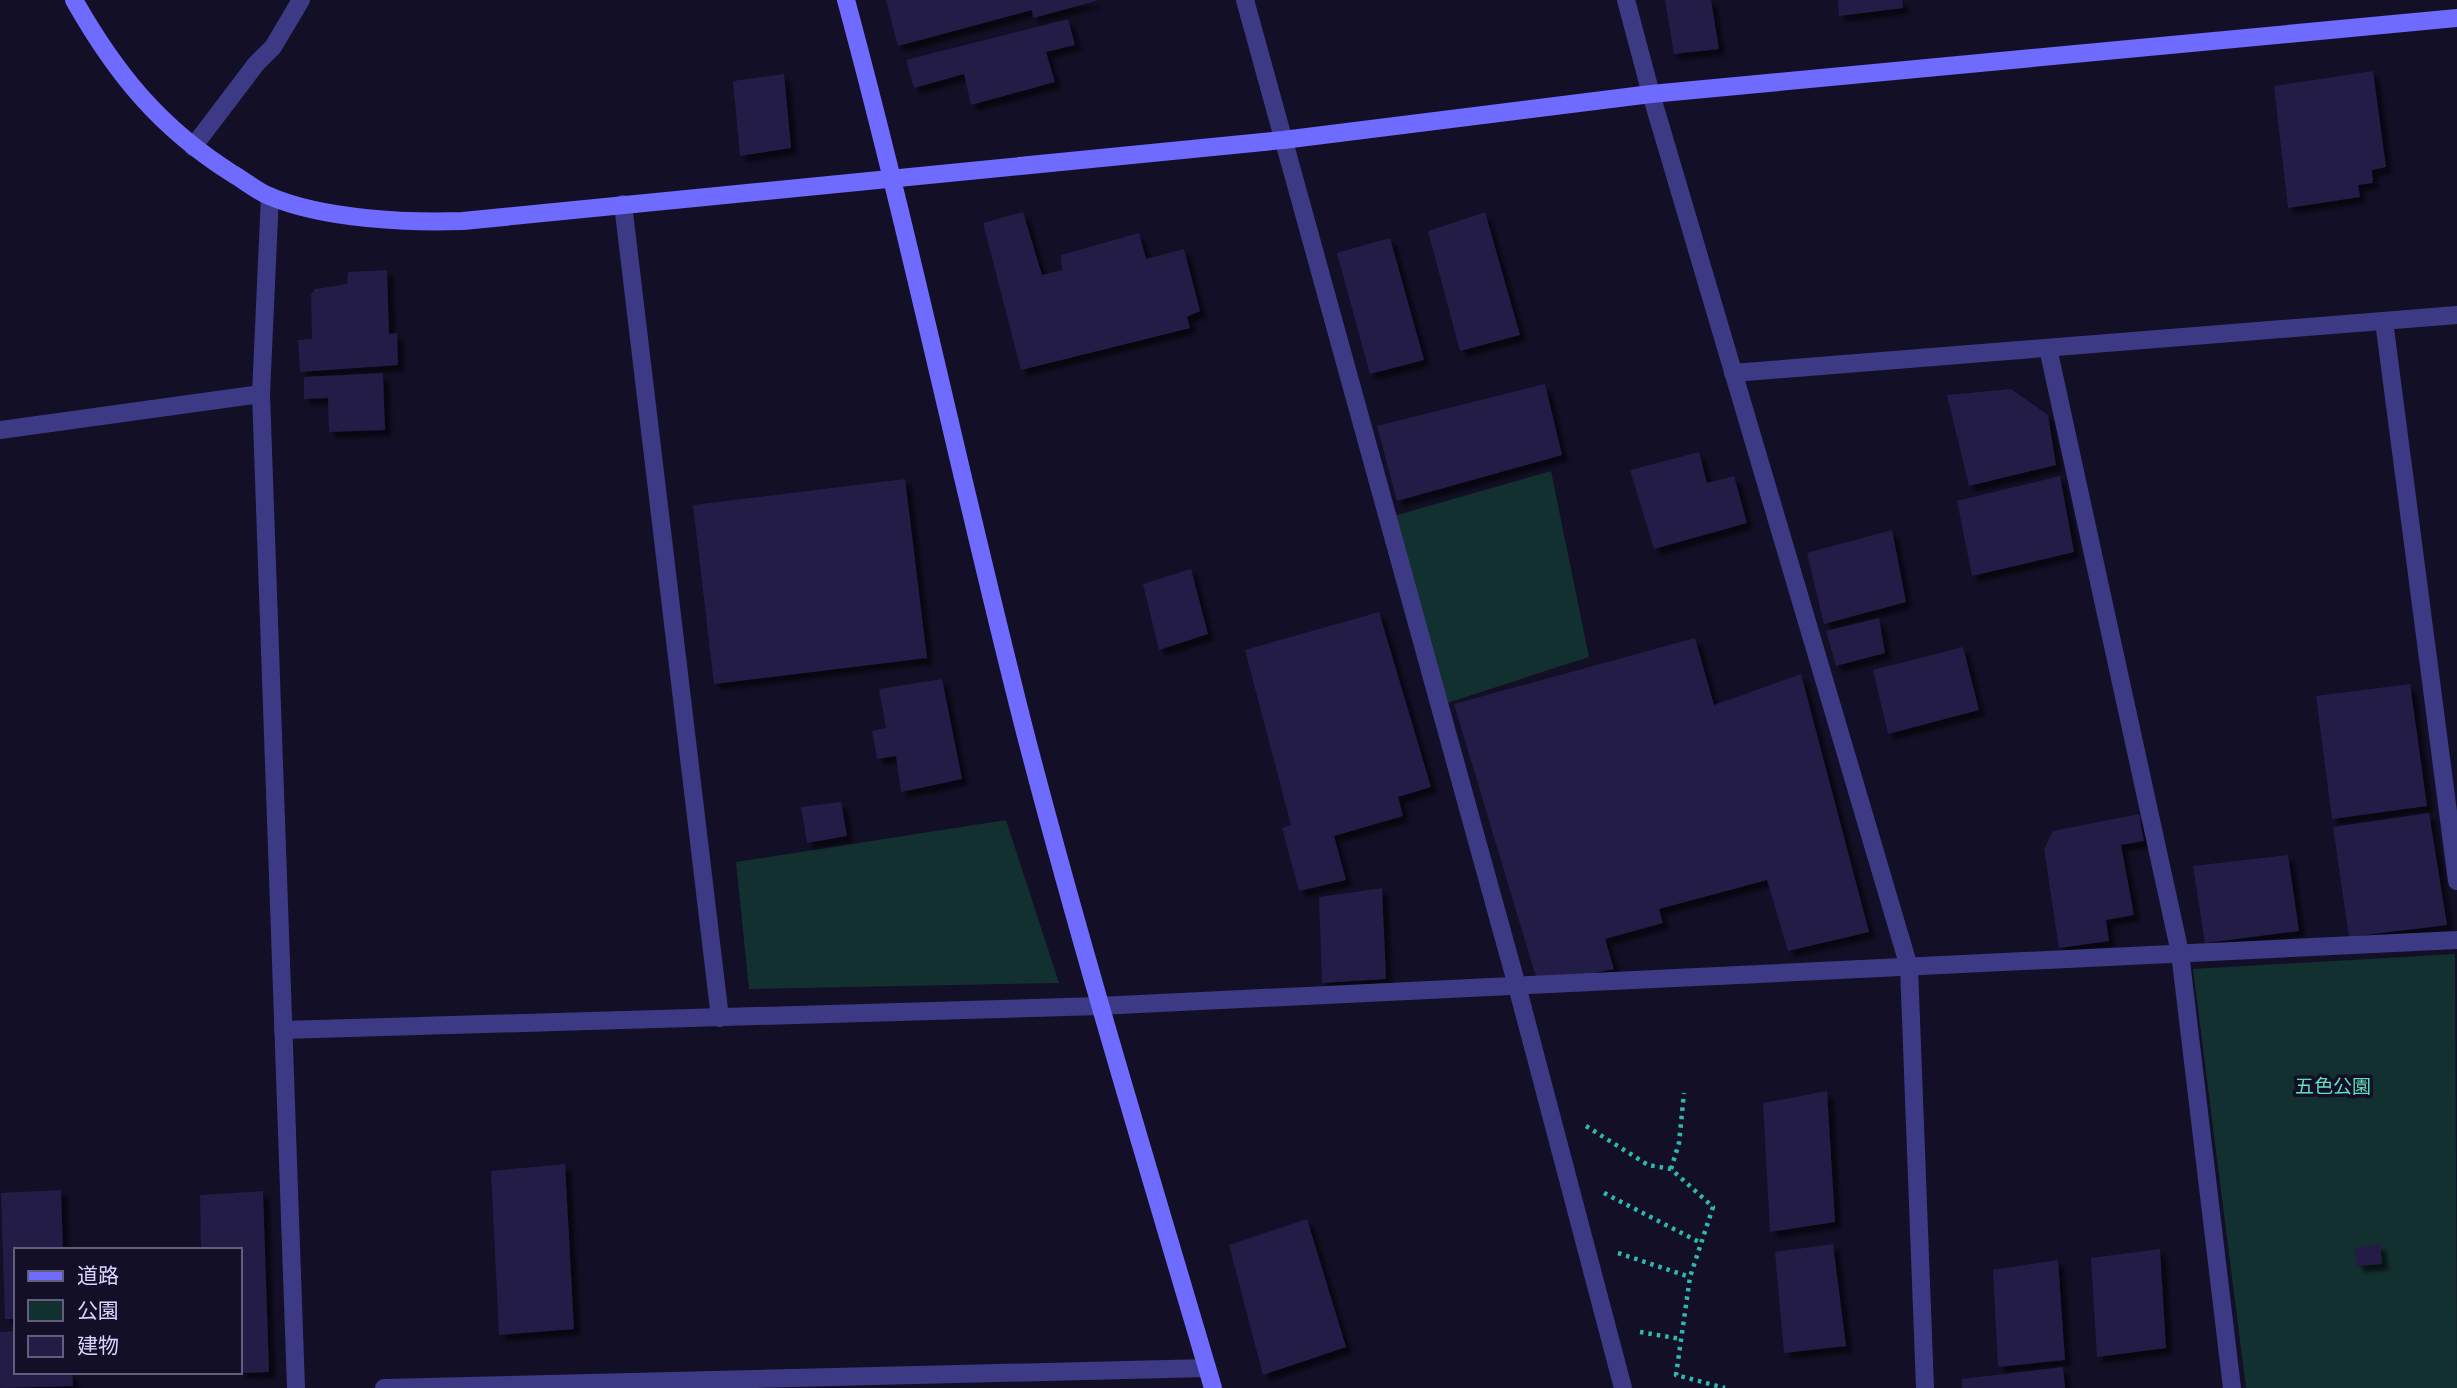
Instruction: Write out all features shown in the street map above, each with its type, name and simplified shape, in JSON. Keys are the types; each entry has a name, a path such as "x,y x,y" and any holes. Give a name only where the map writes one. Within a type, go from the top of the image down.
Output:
{"street":[{"path":"74,0 104,53 139,96 193,147 270,196 317,209 409,223 1283,140 1651,94 2457,18"},
{"path":"193,147 256,64 273,47 301,0"},
{"path":"846,0 894,177 1025,733 1099,1006 1213,1388"},
{"path":"1245,0 1517,986 1623,1388"},
{"path":"1626,0 1651,94 1909,967 1925,1388"},
{"path":"270,196 261,394 296,1388"},
{"path":"623,204 720,1018"},
{"path":"1733,373 2457,315"},
{"path":"2384,321 2457,881"},
{"path":"2048,348 2180,953 2232,1388"},
{"path":"0,430 261,394"},
{"path":"283,1030 1099,1006 2457,940"},
{"path":"384,1388 915,1382 1207,1368"}],"path":[{"path":"1671,1169 1679,1143 1684,1093"},
{"path":"1583,1124 1648,1165 1671,1169 1713,1208 1690,1277 1676,1375 1725,1388"},
{"path":"1594,1188 1701,1243"},
{"path":"1612,1261 1612,1252 1690,1277"},
{"path":"1635,1331 1681,1339"}],"green space":[{"path":"1551,471 1589,657 1438,706 1387,518"},
{"path":"1006,820 1059,983 749,989 736,862"},
{"name":"五色公園","path":"2455,954 2457,1388 2246,1388 2193,969"}],"building":[{"path":"886,0 1096,1 1033,18 1032,10 898,46"},
{"path":"1665,0 1711,0 1719,49 1674,54"},
{"path":"1838,0 1902,0 1903,8 1839,16"},
{"path":"1068,19 1075,45 1046,52 1055,82 971,105 964,74 914,88 906,60"},
{"path":"2373,71 2386,167 2372,170 2373,183 2358,185 2360,197 2288,208 2274,86"},
{"path":"784,74 791,148 740,156 733,81"},
{"path":"1023,212 1042,275 1062,270 1061,255 1139,233 1146,259 1184,249 1200,311 1187,317 1190,328 1021,370 983,223"},
{"path":"1485,212 1520,335 1460,351 1428,231"},
{"path":"1390,238 1424,360 1370,374 1337,253"},
{"path":"387,270 389,334 397,333 398,365 300,372 298,340 312,339 311,295 315,289 347,284 348,272"},
{"path":"383,373 385,430 329,432 328,398 304,399 304,377"},
{"path":"1545,384 1562,455 1397,501 1377,426"},
{"path":"2011,389 2048,415 2056,465 1969,486 1947,395"},
{"path":"1699,452 1707,483 1734,476 1747,523 1654,549 1630,470"},
{"path":"2060,476 2074,552 1972,576 1957,501"},
{"path":"905,479 927,658 714,684 693,505"},
{"path":"1892,530 1906,602 1824,624 1807,553"},
{"path":"1191,569 1208,634 1159,650 1143,584"},
{"path":"1379,612 1431,787 1398,797 1403,816 1334,836 1346,880 1299,891 1282,828 1291,825 1245,650"},
{"path":"1879,618 1885,653 1836,666 1826,631"},
{"path":"1695,638 1714,705 1801,674 1869,932 1788,951 1767,880 1659,909 1663,923 1605,939 1614,969 1538,984 1454,704"},
{"path":"1963,647 1979,710 1888,734 1873,670"},
{"path":"942,679 962,779 901,792 896,756 877,759 872,731 886,728 879,689"},
{"path":"2410,684 2427,806 2332,819 2316,696"},
{"path":"841,802 847,836 807,843 801,807"},
{"path":"2429,813 2447,925 2349,937 2333,827"},
{"path":"2139,814 2144,841 2121,845 2134,915 2106,920 2109,941 2059,948 2044,849 2053,831"},
{"path":"2288,855 2299,931 2205,943 2193,866"},
{"path":"1382,888 1386,979 1322,983 1319,897"},
{"path":"1827,1091 1835,1222 1770,1232 1763,1103"},
{"path":"565,1164 574,1329 499,1335 491,1171"},
{"path":"61,1190 63,1248 14,1248 14,1319 5,1319 1,1193"},
{"path":"263,1191 269,1372 242,1373 242,1248 201,1248 200,1195"},
{"path":"1307,1219 1346,1347 1263,1375 1229,1245"},
{"path":"1833,1244 1846,1346 1784,1353 1775,1252"},
{"path":"2380,1244 2382,1264 2357,1266 2354,1248"},
{"path":"2160,1249 2166,1348 2097,1357 2091,1258"},
{"path":"2058,1260 2065,1360 1998,1367 1993,1270"},
{"path":"14,1331 14,1374 72,1374 73,1386 0,1388 0,1332"},
{"path":"2063,1367 2065,1388 1962,1388 1962,1379"}]}
